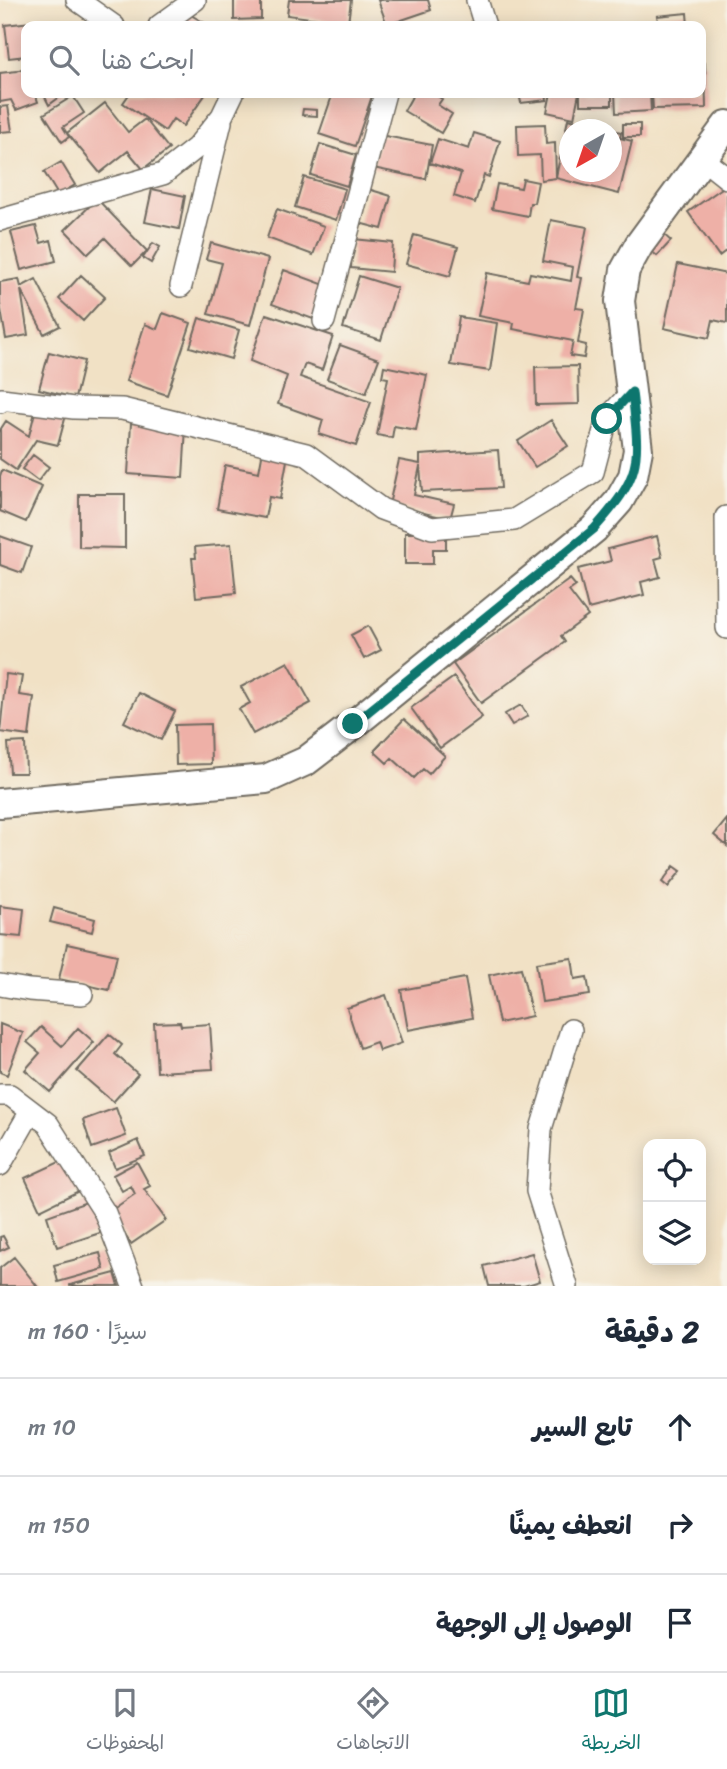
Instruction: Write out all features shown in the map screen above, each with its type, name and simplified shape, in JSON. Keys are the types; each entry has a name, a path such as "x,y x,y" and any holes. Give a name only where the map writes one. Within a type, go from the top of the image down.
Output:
{"main road":[{"path":"0,803 266,779 306,761 594,529 619,501 633,476 638,450 620,302 625,270 639,245 727,125"}],"street":[{"path":"77,0 107,21"},
{"path":"166,21 195,0"},
{"path":"477,0 483,21"},
{"path":"324,321 384,98"},
{"path":"0,220 163,174 196,148 224,101"},
{"path":"181,286 224,101"},
{"path":"703,159 727,178"},
{"path":"0,402 1,399 74,408 122,409 306,454 381,509 432,528 514,520 593,472 607,419 632,392"},
{"path":"726,517 727,628"},
{"path":"0,985 82,994"},
{"path":"567,1286 537,1191 541,1129 571,1030"},
{"path":"0,1095 10,1095 48,1124 105,1213 133,1286"},
{"path":"0,1165 31,1111"}],"building":[{"path":"234,0 261,0 261,19 234,20"},
{"path":"289,0 351,0 348,21 287,15"},
{"path":"378,0 428,0 431,10 399,21 386,21"},
{"path":"182,10 201,21 175,21"},
{"path":"687,13 688,21 658,21 657,16"},
{"path":"21,23 21,57 9,58 5,25"},
{"path":"21,69 21,98 37,98 38,102 16,110 11,100 0,102 0,73"},
{"path":"46,98 58,98 49,105"},
{"path":"70,98 74,98 84,113 63,127 69,137 62,142 44,114"},
{"path":"126,98 203,98 183,126 173,119 165,131 123,103"},
{"path":"331,98 371,98 355,146 319,134"},
{"path":"411,98 440,98 438,105 452,114 441,133 404,111"},
{"path":"520,98 547,98 547,100 521,103"},
{"path":"550,98 578,98 574,118 547,112"},
{"path":"580,98 612,98 612,105 580,105"},
{"path":"615,98 650,98 651,111 616,113"},
{"path":"652,98 706,98 706,108 653,109"},
{"path":"105,103 128,132 145,119 169,149 143,169 128,151 100,173 67,133"},
{"path":"8,106 12,131 0,132 0,107"},
{"path":"303,109 317,110 317,116 302,115"},
{"path":"545,124 546,144 555,143 556,177 559,162 559,179 541,180 540,155 518,156 517,125"},
{"path":"623,124 640,124 640,137 623,137"},
{"path":"474,133 500,141 489,177 484,175 475,203 454,196 461,173 430,163 438,139 469,149"},
{"path":"380,135 432,145 426,179 373,168"},
{"path":"622,138 632,141 622,182"},
{"path":"320,144 356,155 347,186 311,175"},
{"path":"61,162 75,185 58,195 44,172"},
{"path":"304,177 345,189 336,220 295,207"},
{"path":"523,179 538,182 528,216 492,209 497,184 521,188"},
{"path":"572,182 622,182 619,194"},
{"path":"725,186 727,250 719,256 688,212"},
{"path":"152,189 185,196 179,229 145,222"},
{"path":"368,189 391,196 382,229 359,223"},
{"path":"97,199 147,251 132,266 105,238 88,254 65,230"},
{"path":"277,209 324,226 313,255 267,238"},
{"path":"551,220 587,227 577,277 582,278 576,308 584,309 578,343 586,345 584,358 570,356 573,341 513,329 514,323 478,316 487,273 528,281 530,273 571,281 573,267 543,261"},
{"path":"36,226 41,243 51,240 56,261 21,270 11,232"},
{"path":"661,232 671,241 657,256 647,247"},
{"path":"414,235 458,247 450,276 406,264"},
{"path":"353,239 393,243 391,272 351,268"},
{"path":"153,243 160,247 151,263 143,258"},
{"path":"211,243 268,259 250,325 208,314 222,263 206,259"},
{"path":"678,264 727,274 727,323 713,320 709,338 664,328"},
{"path":"284,270 325,285 313,319 272,304"},
{"path":"81,275 105,297 83,321 59,299"},
{"path":"359,276 397,288 381,340 343,328"},
{"path":"19,279 21,287 36,279 60,326 44,334 21,290 28,335 6,339 0,304 0,282"},
{"path":"163,313 191,323 167,395 126,381 145,324 157,329"},
{"path":"266,314 333,336 322,370 305,364 300,377 371,402 356,446 319,434 323,420 278,404 287,376 250,361"},
{"path":"459,317 497,323 490,371 451,365"},
{"path":"199,318 239,330 231,359 190,347"},
{"path":"340,345 379,359 366,393 327,379"},
{"path":"49,352 84,361 75,398 39,389"},
{"path":"384,366 427,375 416,430 394,426 392,438 377,435 388,378 382,377"},
{"path":"578,366 579,404 536,405 535,367"},
{"path":"36,408 66,415 58,445 36,440 16,470 0,459 0,430 6,421 29,436"},
{"path":"551,420 568,446 535,467 518,441"},
{"path":"131,423 186,427 183,478 128,474"},
{"path":"263,450 288,455 280,499 269,497 265,518 217,509 225,465 259,472"},
{"path":"498,450 501,488 422,492 420,466 414,495 454,504 450,519 389,505 399,460 420,464 420,455"},
{"path":"33,455 49,467 38,481 22,469"},
{"path":"2,470 42,487 26,522 0,511"},
{"path":"79,494 125,494 125,548 79,547"},
{"path":"405,533 446,533 446,549 433,549 433,564 405,564"},
{"path":"0,536 31,547 22,573 0,565"},
{"path":"657,536 662,557 655,559 660,577 641,582 644,595 588,609 578,569 611,561 608,549"},
{"path":"231,544 236,593 196,597 192,558 196,558 195,547"},
{"path":"570,579 576,586 569,591 588,616 561,636 565,642 481,703 453,664"},
{"path":"368,626 381,650 364,659 351,635"},
{"path":"288,662 311,703 253,734 239,709 250,703 241,687"},
{"path":"6,674 22,676 19,695 34,697 29,736 0,732"},
{"path":"454,677 482,717 440,748 411,708"},
{"path":"139,693 175,711 161,740 124,722"},
{"path":"521,705 528,716 512,725 505,714"},
{"path":"404,719 445,756 429,774 423,769 414,778 392,758 387,763 374,751"},
{"path":"210,724 211,764 176,765 175,725"},
{"path":"25,742 26,773 10,773 8,743"},
{"path":"727,819 727,846 714,835"},
{"path":"674,866 681,871 668,887 662,882"},
{"path":"0,906 24,909 21,937 0,935"},
{"path":"54,908 95,919 92,932 50,922"},
{"path":"67,944 117,955 109,990 59,979"},
{"path":"572,958 575,979 587,977 590,995 542,1002 536,963"},
{"path":"521,968 532,1016 499,1023 489,975"},
{"path":"465,978 472,1018 408,1030 401,990"},
{"path":"386,995 402,1043 379,1051 376,1042 360,1048 347,1008"},
{"path":"180,1022 181,1026 210,1024 213,1069 157,1072 154,1023"},
{"path":"0,1024 23,1033 7,1075 0,1072"},
{"path":"41,1027 62,1046 78,1028 94,1042 50,1092 25,1070 40,1053 27,1042"},
{"path":"109,1034 122,1045 115,1054 138,1074 113,1102 77,1071"},
{"path":"116,1108 126,1136 92,1148 83,1120"},
{"path":"138,1140 145,1156 115,1168 109,1153"},
{"path":"68,1158 83,1189 40,1210 25,1178"},
{"path":"137,1162 150,1186 144,1189 166,1220 131,1244 109,1212 135,1194 131,1186 122,1191 113,1175"},
{"path":"95,1199 106,1231 57,1247 47,1216"},
{"path":"3,1236 9,1247 0,1251 0,1237"},
{"path":"100,1253 104,1269 58,1282 54,1265"},
{"path":"532,1253 540,1281 524,1286 489,1286 484,1266"},
{"path":"14,1257 37,1286 0,1286 0,1268"},
{"path":"115,1273 119,1286 70,1286 70,1285"}],"route":[{"path":"353,724 594,529 619,501 633,476 638,450 632,392 607,419"}]}
